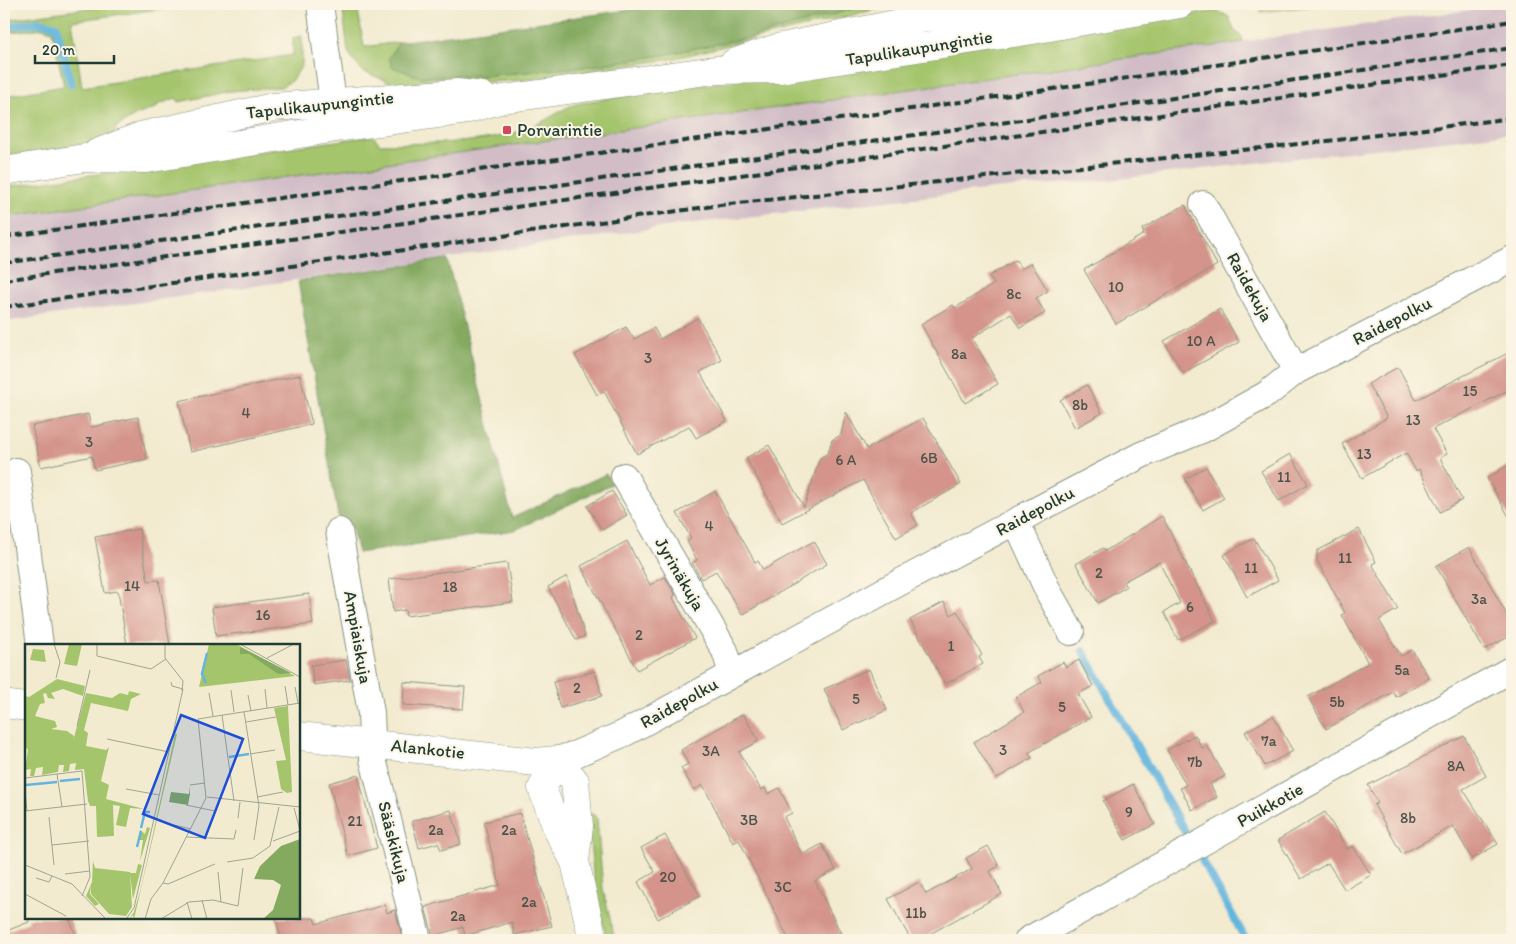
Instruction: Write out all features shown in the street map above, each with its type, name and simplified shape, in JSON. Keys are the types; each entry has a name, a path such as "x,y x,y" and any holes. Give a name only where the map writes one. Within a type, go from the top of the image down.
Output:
{"main road":[{"name":"Tapulikaupungintie","path":"4,171 84,158 141,136 273,107 334,115 457,93 503,98 715,70 781,69 963,41 1180,4"},
{"name":"Tapulikaupungintie","path":"715,70 777,48 925,18 958,9 1122,14"},
{"path":"4,704 25,707"},
{"name":"Alankotie","path":"300,736 536,762 557,760"},
{"path":"557,760 542,788 558,831 575,862 593,940"}],"street":[{"path":"320,4 334,115"},
{"path":"958,9 963,41"},
{"name":"Raidekuja","path":"1203,204 1296,371"},
{"name":"Raidepolku","path":"557,760 625,733 1141,455 1204,429 1267,394 1296,371 1512,259"},
{"path":"17,471 40,644"},
{"name":"Jyrinäkuja","path":"624,476 725,651 732,674"},
{"path":"1016,521 1049,594 1071,632"},
{"name":"Ampiaiskuja","path":"339,531 371,713 372,744"},
{"name":"Puikkotie","path":"1028,940 1512,669"},
{"name":"Sääskikuja","path":"372,744 373,759 418,940"}],"shaded area":[{"path":"1512,4 1512,133 1109,180 1002,188 678,225 4,322 4,217 643,125"}],"green space":[{"path":"118,4 196,4 72,21 82,87 293,55 293,38 302,36 302,66 291,81 281,87 231,91 179,102 176,98 136,115 115,128 115,133 92,142 4,157 4,96 64,86 52,31 43,28 4,33 4,20"},
{"path":"342,4 357,4 364,47 399,42 389,58 421,77 483,76 592,66 663,55 752,37 861,7 864,4 898,4 671,59 529,80 392,86 385,80 364,72 354,62 348,51"},
{"path":"671,4 864,4 861,7 752,37 663,55 592,66 483,76 420,77 392,67 389,58 399,42"},
{"path":"1218,11 1229,17 1234,30 1242,37 1243,42 4,217 4,187 373,136 380,144 447,143 481,140 521,131 569,107 591,101"},
{"path":"447,259 512,518 606,474 612,484 515,530 358,553 352,529 338,516 298,281"},
{"path":"587,813 594,815 597,819 603,889 615,940 607,940 595,890"}],"sand":[{"path":"1282,4 1331,4 1260,12 1263,7"}],"building":[{"path":"1185,205 1217,265 1116,324 1084,270 1144,234 1142,229"},
{"path":"1016,260 1021,269 1031,263 1048,291 1036,298 1045,313 1020,328 1011,314 972,338 998,384 965,403 921,324 953,305 955,308 994,284 989,276"},
{"path":"1220,309 1239,342 1183,373 1164,341"},
{"path":"698,318 722,360 700,372 727,421 696,438 689,426 637,454 604,391 597,395 575,355 626,327 634,339 654,328 660,339"},
{"path":"1512,351 1512,388 1433,429 1447,454 1440,458 1462,500 1440,512 1419,469 1416,471 1406,453 1362,478 1342,444 1387,418 1368,384 1398,367 1416,400"},
{"path":"300,375 312,424 190,452 179,401"},
{"path":"1087,385 1102,413 1075,428 1060,400"},
{"path":"846,412 867,449 923,418 961,484 911,513 918,525 896,538 863,480 782,523 746,458 769,445 804,507 820,458 828,453 832,440 841,435"},
{"path":"88,414 91,427 138,417 147,459 95,470 92,456 41,467 32,426"},
{"path":"1290,454 1308,484 1279,501 1261,471"},
{"path":"1512,463 1512,522 1487,478"},
{"path":"1206,467 1224,498 1203,510 1185,479"},
{"path":"612,491 627,515 602,530 587,506"},
{"path":"715,491 755,562 758,561 763,570 814,541 827,564 742,615 716,571 701,579 692,563 697,560 687,541 691,538 677,513"},
{"path":"1162,516 1215,621 1178,640 1164,612 1180,603 1159,562 1123,582 1126,587 1098,603 1076,564 1103,548 1105,551"},
{"path":"139,529 148,581 159,580 170,644 127,644 118,591 105,593 95,537"},
{"path":"1359,529 1376,562 1372,564 1398,609 1379,620 1401,656 1412,650 1429,678 1396,697 1393,692 1326,729 1308,697 1368,663 1342,615 1345,613 1317,560 1317,551"},
{"path":"1254,538 1278,580 1247,597 1224,555"},
{"path":"627,541 650,585 665,577 675,594 673,598 695,638 637,670 581,566"},
{"path":"1469,547 1512,624 1512,635 1484,650 1436,566"},
{"path":"507,563 513,602 406,616 405,610 393,612 389,579"},
{"path":"567,576 585,636 576,640 548,587"},
{"path":"309,594 313,624 216,636 212,607"},
{"path":"944,602 951,615 957,611 982,655 979,657 983,664 945,684 910,620"},
{"path":"346,660 350,680 314,685 311,665"},
{"path":"1079,660 1093,686 1078,694 1091,717 1028,753 1032,758 996,779 974,742 1024,712 1016,697 1042,682 1038,676 1063,662 1066,667"},
{"path":"869,669 887,710 843,730 824,689"},
{"path":"595,671 602,696 560,708 553,682"},
{"path":"404,682 465,687 463,709 403,705"},
{"path":"743,714 759,741 739,752 761,790 765,788 768,794 779,788 792,813 784,817 802,855 822,844 836,870 815,881 844,940 789,940 739,840 733,843 703,785 694,790 681,768 688,764 681,750"},
{"path":"1273,716 1293,751 1265,766 1245,732"},
{"path":"1195,735 1202,748 1207,746 1225,776 1210,784 1217,797 1192,810 1180,788 1186,785 1167,750"},
{"path":"1464,736 1486,776 1463,789 1498,844 1472,859 1453,826 1402,854 1374,805 1378,803 1368,785"},
{"path":"358,775 377,848 348,856 329,783"},
{"path":"1133,784 1155,824 1125,840 1103,801"},
{"path":"451,810 461,844 441,850 438,843 419,848 412,821"},
{"path":"1325,812 1347,849 1353,846 1371,875 1345,890 1328,863 1301,879 1278,840"},
{"path":"520,813 552,926 514,935 512,922 465,936 463,927 433,936 425,907 500,885 484,822"},
{"path":"665,835 700,896 658,919 638,882 655,872 641,848"},
{"path":"988,846 999,866 990,871 1002,894 919,940 911,940 888,899 919,882 926,894 972,869 966,858"},
{"path":"385,905 387,913 395,910 403,940 281,940 276,919 314,918 316,924"},
{"path":"28,919 69,919 76,935 60,940 4,940 4,932 29,922"}],"waterway":[{"path":"4,27 41,22 56,26 71,84"},
{"path":"1083,651 1185,832"},
{"path":"1202,860 1246,940"}],"railway":[{"path":"4,237 1074,86 1512,21"},
{"path":"4,263 1078,112 1512,48"},
{"path":"4,280 1512,65"},
{"path":"4,307 720,205 1346,139 1512,118"}],"place":[{"name":"Porvarintie","path":"507,130"}]}
